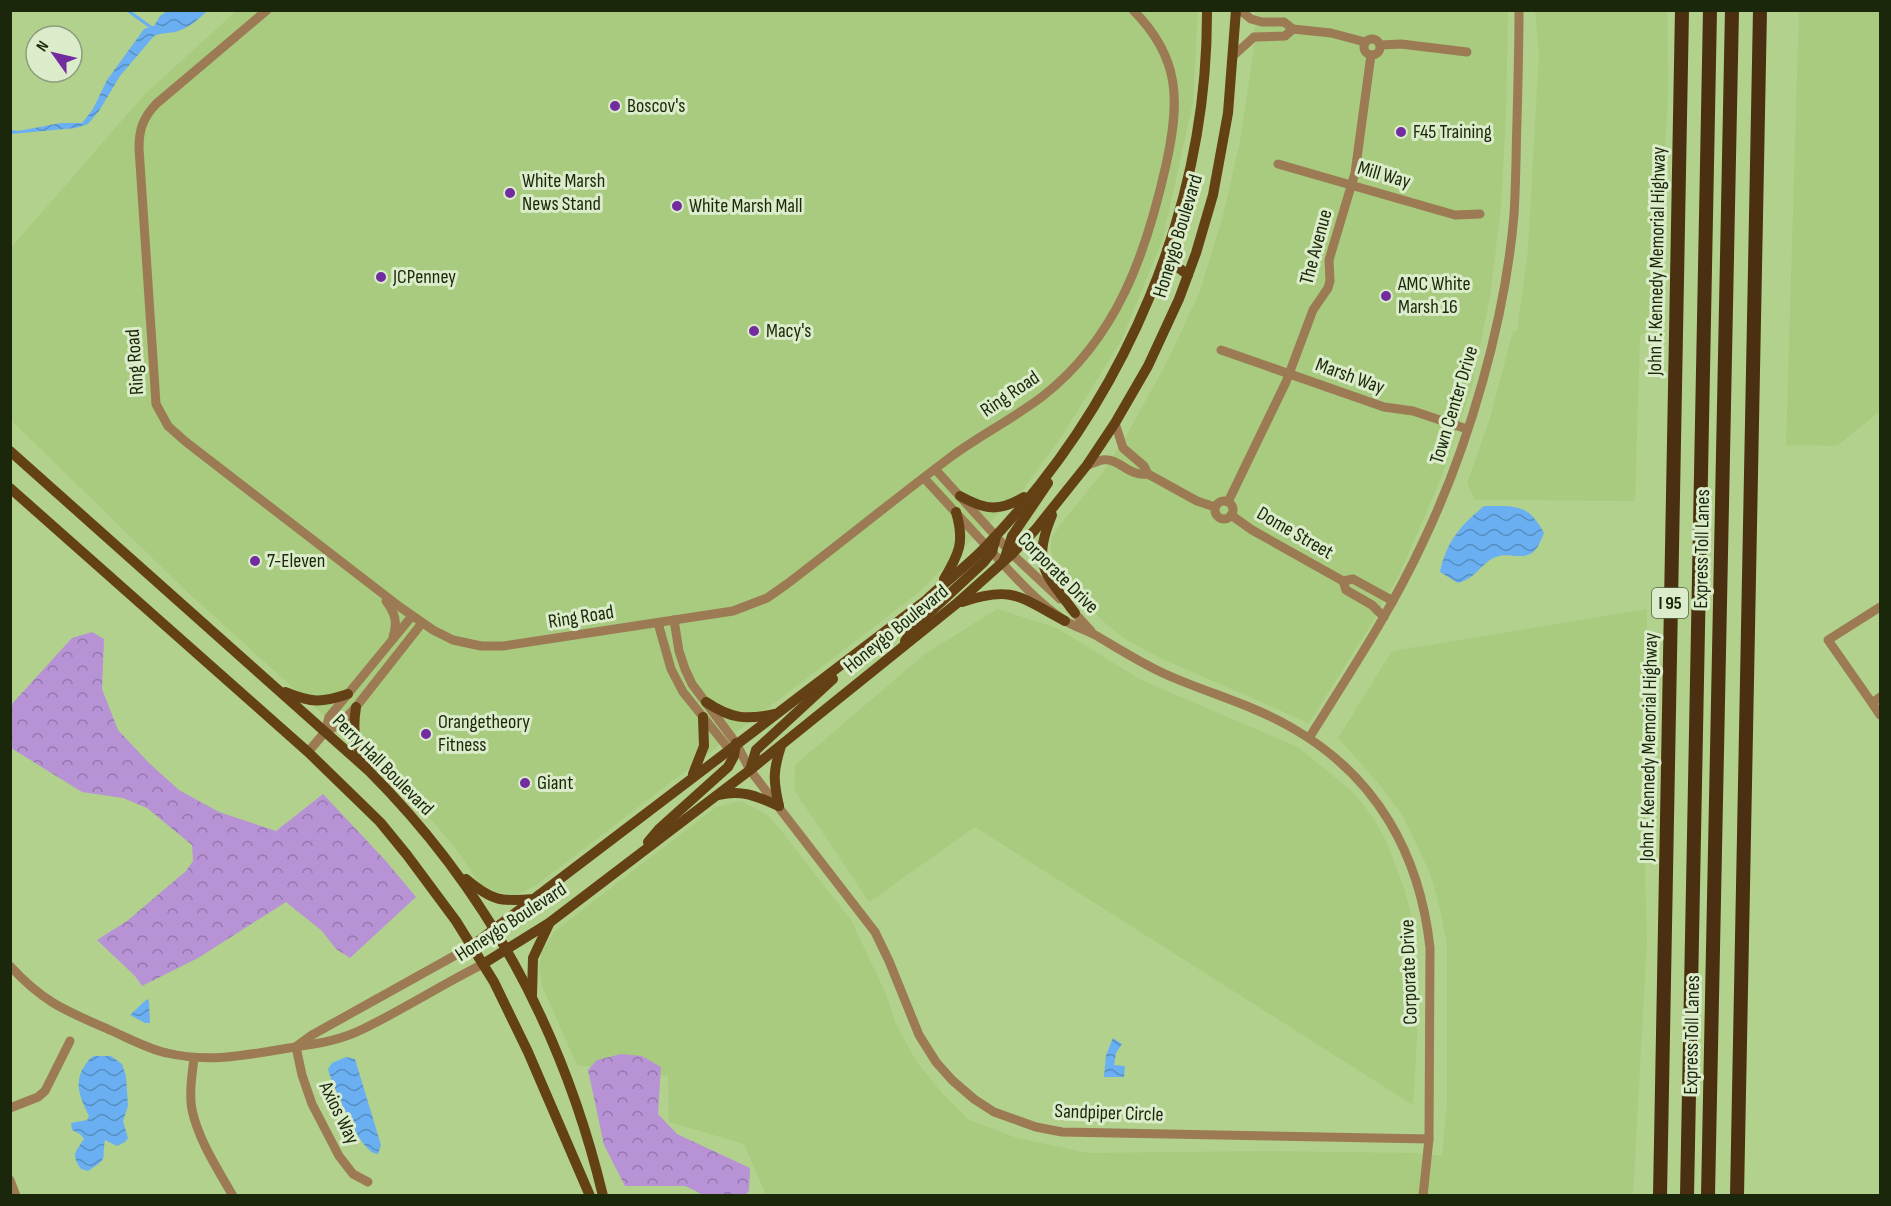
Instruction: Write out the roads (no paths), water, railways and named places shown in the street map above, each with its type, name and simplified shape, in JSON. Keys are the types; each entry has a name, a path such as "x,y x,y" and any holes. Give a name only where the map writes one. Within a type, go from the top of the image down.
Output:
{"highway":[{"name":"John F. Kennedy Memorial Highway","path":"1660,1196 1682,10"},
{"name":"Express Toll Lanes","path":"1687,1196 1710,10"},
{"name":"Express Toll Lanes","path":"1708,1196 1732,10"},
{"path":"1737,1196 1760,10"}],"main road":[{"name":"Honeygo Boulevard","path":"996,536 1033,492 1094,408 1126,349 1147,302 1167,249 1186,185 1198,130 1205,68 1207,10"},
{"name":"Honeygo Boulevard","path":"1010,552 1056,503 1087,465 1115,423 1163,335 1188,275 1213,195 1228,113 1236,10"},
{"path":"1167,249 1175,265 1188,275"},
{"path":"1003,563 1010,552 1012,536 1046,486 1074,436"},
{"name":"Perry Hall Boulevard","path":"10,452 369,771 411,815 456,870 495,928 547,1029 577,1102 603,1196"},
{"path":"10,488 308,753 380,822 437,895 483,964 528,1052 590,1196"},
{"path":"960,496 973,504 994,508 1013,504 1033,492"},
{"path":"1056,503 1040,549 1048,577 1075,613"},
{"path":"940,587 959,553 962,535 956,513"},
{"path":"900,649 913,628 984,562 996,536"},
{"name":"Honeygo Boulevard","path":"472,946 691,778 733,750 989,549"},
{"name":"Honeygo Boulevard","path":"483,964 549,923 750,770 956,604 1003,563"},
{"path":"956,604 981,596 1008,593 1017,595 1065,621"},
{"path":"750,770 756,750 886,630"},
{"path":"277,688 315,702 323,702 348,694"},
{"path":"706,702 736,717 759,717 778,713"},
{"path":"356,707 353,724 354,738 369,771"},
{"path":"691,778 704,746 703,717"},
{"path":"779,806 774,782 775,766 781,746"},
{"path":"636,856 659,829 728,767 733,750"},
{"path":"713,797 740,792 754,795 779,806"},
{"path":"456,870 481,891 498,900 534,899"},
{"path":"532,998 533,958 549,923"}],"street":[{"name":"Ring Road","path":"267,10 156,104 140,128 139,156 156,404 168,426 186,441 412,616 453,640 473,645 492,646 733,611 767,598 935,469 1054,387 1077,364 1099,336 1128,288 1139,260 1161,184 1173,128 1175,100 1172,75 1163,49 1152,31 1133,10"},
{"path":"1240,10 1251,19 1262,22 1284,22 1293,29 1330,33 1365,42 1374,38 1381,45 1401,44 1467,52"},
{"name":"Town Center Drive","path":"1309,738 1366,649 1424,541 1467,429 1490,350 1501,303 1515,199 1519,10"},
{"path":"1233,56 1254,37 1285,36 1293,29"},
{"path":"1365,42 1364,50 1371,55 1379,52 1381,45"},
{"name":"The Avenue","path":"1228,502 1290,373 1313,310 1328,288 1329,260 1352,185 1371,55"},
{"name":"Mill Way","path":"1278,164 1455,215 1480,214"},
{"name":"Marsh Way","path":"1221,350 1383,407 1413,411 1467,429"},
{"path":"1115,423 1123,448 1144,466 1148,474 1197,501 1215,507"},
{"path":"1087,465 1103,459 1116,462 1139,476 1148,474"},
{"path":"935,469 996,536"},
{"path":"924,478 1003,563"},
{"path":"1220,501 1228,502 1232,507 1231,515 1227,519 1221,519 1215,513 1215,507 1220,501"},
{"name":"Dome Street","path":"1231,515 1252,530 1343,581 1353,579 1393,601"},
{"name":"Corporate Drive","path":"996,536 1095,635"},
{"name":"Corporate Drive","path":"1003,563 1033,595 1065,621 1163,673 1273,718 1309,738 1344,765 1390,820 1409,858 1422,896 1430,948 1429,1139 1423,1196"},
{"name":"Dome Street","path":"1343,581 1346,590 1384,616"},
{"path":"377,590 395,612 396,630 391,643"},
{"path":"1881,607 1828,640 1881,715"},
{"path":"308,753 325,732 329,717 412,616"},
{"path":"674,620 679,651 685,669 733,750"},
{"path":"325,732 339,725 356,707 422,623"},
{"path":"658,623 671,669 683,692 733,750"},
{"path":"1872,703 1881,697"},
{"name":"Sandpiper Circle","path":"733,750 779,806 875,932 890,961 919,1035 936,1062 974,1099 994,1112 1036,1127 1062,1132 1429,1139"},
{"name":"Honeygo Boulevard","path":"296,1047 312,1035 472,946"},
{"name":"Honeygo Boulevard","path":"10,966 26,983 51,1003 140,1044 167,1053 194,1058 229,1058 340,1039 363,1029 483,964"},
{"path":"10,1108 38,1097 45,1091 70,1041"},
{"name":"Axios Way","path":"296,1047 312,1104 339,1156 353,1174 368,1182"},
{"path":"194,1058 191,1083 192,1108 209,1155 233,1196"},
{"path":"10,1180 15,1195"}],"water":[{"path":"167,11 207,11 182,30 154,36 120,76 99,111 88,124 76,128 11,134 11,130 18,131 61,123 82,123 93,109 107,80 144,29 154,26 160,16"},
{"path":"1484,506 1520,508 1532,516 1544,533 1538,547 1532,553 1523,556 1505,555 1491,559 1470,578 1458,583 1440,572 1446,552 1450,543 1468,520"},
{"path":"147,999 150,1023 145,1023 130,1015"},
{"path":"1113,1038 1122,1044 1116,1053 1114,1065 1125,1066 1124,1077 1104,1077 1106,1055"},
{"path":"94,1056 111,1056 122,1064 126,1076 128,1106 123,1121 128,1138 117,1146 105,1140 102,1161 88,1171 81,1169 76,1159 75,1153 84,1139 72,1130 71,1123 87,1120 89,1116 80,1094 79,1082 82,1070"},
{"path":"346,1057 355,1059 381,1145 378,1154 371,1151 356,1133 329,1073 328,1069 332,1063"}],"waterway":[{"path":"127,10 152,28"}],"place":[{"name":"Boscov's","path":"615,106"},
{"name":"F45 Training","path":"1401,132"},
{"name":"White Marsh News Stand","path":"510,193"},
{"name":"White Marsh Mall","path":"677,206"},
{"name":"JCPenney","path":"381,277"},
{"name":"AMC White Marsh 16","path":"1386,296"},
{"name":"Macy's","path":"754,331"},
{"name":"7-Eleven","path":"255,561"},
{"name":"Orangetheory Fitness","path":"426,734"},
{"name":"Giant","path":"525,783"}]}
